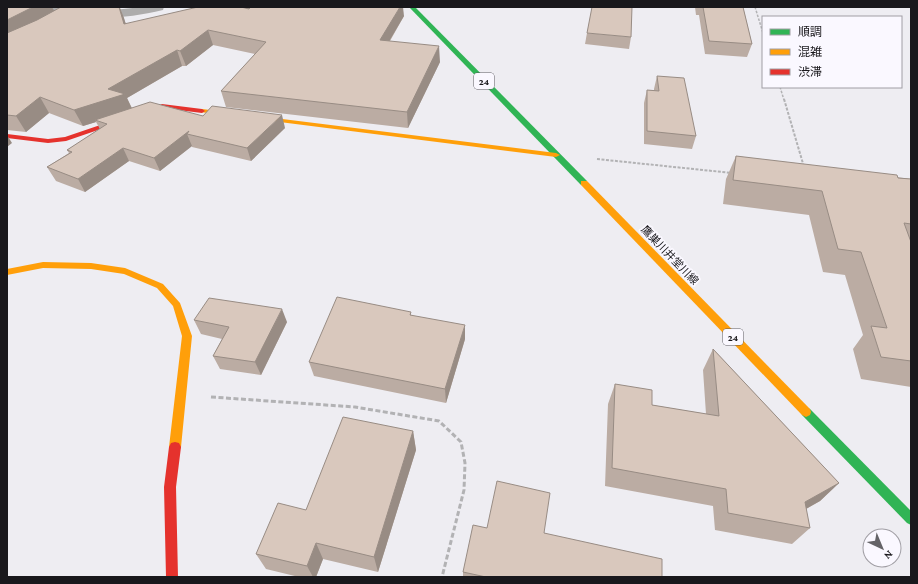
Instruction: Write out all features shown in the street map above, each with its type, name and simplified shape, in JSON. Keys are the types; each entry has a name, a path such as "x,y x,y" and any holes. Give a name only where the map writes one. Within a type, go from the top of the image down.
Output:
{"street":[{"path":"49,7 72,12 119,15 140,12 158,7"},
{"name":"鷹巣川井堂川線","path":"412,7 911,519"},
{"path":"59,20 72,12"},
{"path":"7,136 48,141 66,139 162,106 556,155"},
{"path":"7,272 43,265 91,266 125,271 160,286 177,305 187,336 170,486 172,577"}],"path":[{"path":"755,7 762,30"},
{"path":"780,88 806,173"},
{"path":"596,159 737,173"},
{"path":"180,395 355,407 439,421 462,442 466,463 464,490 442,577"}],"building":[{"path":"7,7 33,7 7,20"},
{"path":"61,7 119,7 124,24 198,7 241,7 249,9 251,7 400,7 380,40 439,46 407,112 221,91 266,42 208,30 180,51 177,50 108,89 125,94 74,110 40,97 16,116 7,115 7,33 37,20"},
{"path":"592,7 632,7 631,37 587,33"},
{"path":"703,7 743,7 752,44 709,41"},
{"path":"657,76 684,78 696,136 647,131 647,90 659,91"},
{"path":"150,102 203,116 212,106 282,115 247,148 187,134 189,131 154,158 123,148 78,179 47,167 72,152 67,150 107,124 95,120"},
{"path":"736,156 897,175 898,178 911,179 911,224 904,223 911,242 911,361 881,357 871,326 887,328 861,252 838,249 822,191 733,180"},
{"path":"337,297 411,312 410,315 465,325 445,389 309,362"},
{"path":"209,298 282,309 255,362 213,356 229,327 194,320"},
{"path":"713,349 839,483 805,502 810,528 728,513 726,489 612,468 615,384 652,390 652,405 719,416"},
{"path":"343,417 413,431 374,557 316,543 307,566 256,554 278,503 306,510"},
{"path":"497,481 550,493 544,533 662,559 662,577 486,577 463,572 473,525 487,528"}],"traffic: fast":[{"path":"412,7 584,183"},
{"path":"806,412 911,519"}],"traffic: slow":[{"path":"202,111 556,155"},
{"path":"584,183 806,412"},
{"path":"7,272 43,265 91,266 125,271 160,286 177,305 187,336 175,447"}],"traffic: jam":[{"path":"7,136 48,141 66,139 162,106 202,111"},
{"path":"172,577 170,487 175,447"}]}
